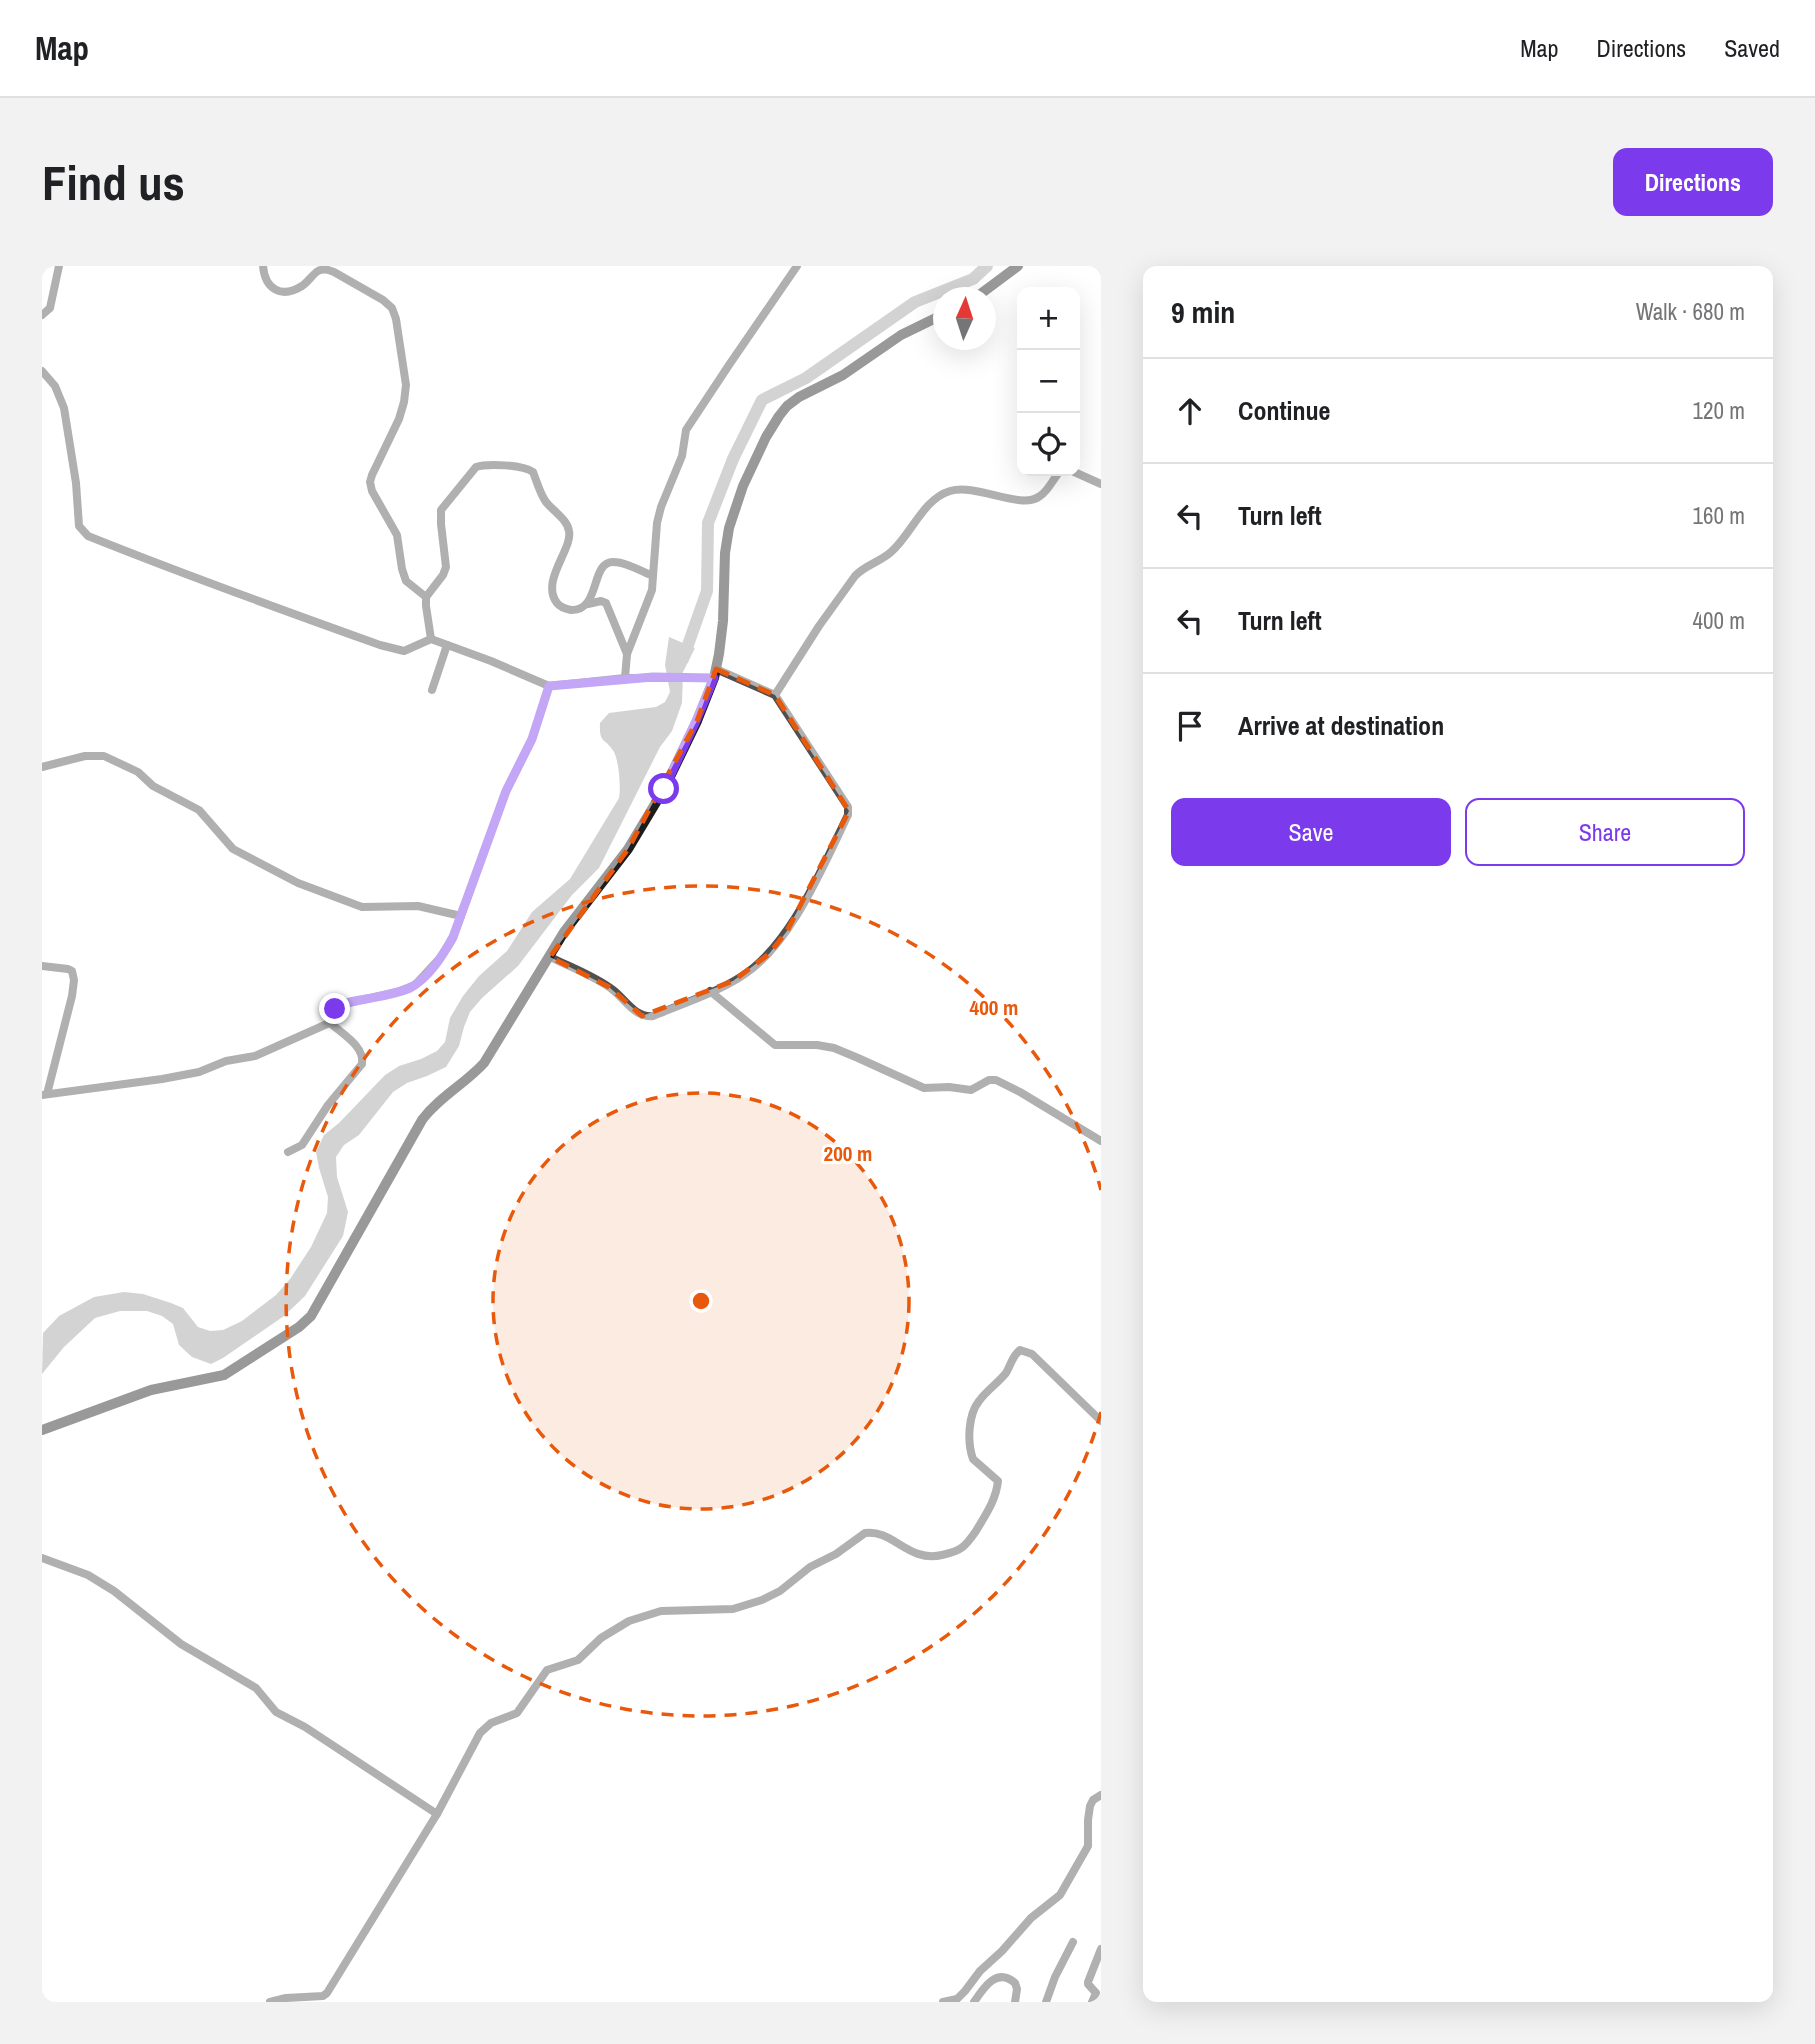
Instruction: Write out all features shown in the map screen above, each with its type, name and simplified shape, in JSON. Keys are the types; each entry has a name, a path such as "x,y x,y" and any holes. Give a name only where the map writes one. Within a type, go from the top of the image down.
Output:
{"main road":[{"path":"990,287 1018,266"},
{"path":"42,1430 146,1391 224,1375 307,1321 317,1308 422,1121 439,1101 484,1063 575,916 628,849 664,789 715,673 723,621 725,553 729,528 743,486 779,416 799,397 843,375 901,335 933,319"}],"street":[{"path":"42,315 50,308 59,266"},
{"path":"263,266 270,286 282,292 304,285 321,270 327,269 383,300 394,313 406,386 404,402 370,485 397,535 406,581 426,597"},
{"path":"625,678 626,654 652,590 657,523 682,456 686,430 797,266"},
{"path":"42,371 55,386 64,408 76,483 79,526 85,534 232,592 396,650 408,650 431,639 549,686 715,673 775,695 849,811 823,866 787,931 769,954 743,976 653,1016 642,1016 609,987 550,957"},
{"path":"431,639 426,597 446,567 441,510 476,467 522,467 533,472 545,501 569,530 554,577 553,595 556,602 570,610 601,601 606,603 626,654"},
{"path":"1080,475 1101,484"},
{"path":"775,695 855,576 893,551 936,498 949,491 965,489 1032,500 1041,496 1056,476"},
{"path":"588,604 601,569 606,564 615,562 653,576"},
{"path":"432,690 447,645"},
{"path":"42,966 72,971 74,980 72,996 44,1095 162,1079 199,1072 226,1061 255,1056 329,1022 339,1005 408,989 421,980 449,946 506,791 532,739 549,686"},
{"path":"42,767 85,756 104,756 138,772 153,786 199,810 233,849 298,884 362,907 418,906 461,916"},
{"path":"710,991 775,1045 817,1045 834,1048 924,1088 971,1090 989,1080 996,1080 1101,1141"},
{"path":"288,1152 302,1145 328,1105 362,1064 363,1056 359,1048 329,1022"},
{"path":"270,2002 286,1998 323,1996 327,1993 437,1814 480,1733 486,1725 517,1713 547,1670 578,1660 600,1637 629,1620 662,1611 733,1609 762,1600 780,1591 814,1564 836,1554 865,1533 879,1534 914,1553 926,1556 950,1553 964,1547 995,1497 998,1481 973,1459 971,1454 970,1435 974,1410 981,1398 1005,1374 1017,1352 1026,1350 1032,1354 1101,1421"},
{"path":"42,1558 88,1575 114,1591 181,1644 256,1688 276,1712 305,1727 437,1814"},
{"path":"943,2002 957,1999 965,1992 980,1970 1002,1951 1031,1918 1060,1895 1088,1846 1090,1807 1093,1800 1101,1795"},
{"path":"1046,2002 1073,1942"},
{"path":"1093,2002 1097,1994 1088,1982 1101,1949"},
{"path":"974,2002 993,1980 1005,1976 1015,1983 1015,2002"}],"highlighted area":[{"path":"716,669 775,695 849,811 787,931 769,954 733,981 642,1016 609,987 550,957 628,849 697,721"}],"shaded area":[{"path":"669,637 695,648 683,672 682,703 672,731 660,747 599,868 572,895 518,966 470,1012 459,1046 446,1067 407,1083 393,1092 359,1135 344,1145 336,1157 337,1177 348,1212 343,1236 305,1296 284,1316 211,1364 192,1357 179,1345 173,1324 162,1316 147,1311 120,1311 95,1318 64,1347 42,1374 43,1333 59,1316 94,1297 124,1292 143,1294 183,1308 198,1327 210,1331 223,1330 242,1321 276,1295 290,1279 311,1247 327,1213 328,1197 316,1152 324,1135 385,1075 399,1066 437,1051 445,1042 450,1018 463,996 479,976 507,951 532,912 570,879 619,798 617,762 611,747 602,738 600,723 609,713 656,707 665,702 670,692 665,665"}],"waterway":[{"path":"683,659 707,591 708,523 733,459 762,400 806,378 915,302 973,279 987,266"}],"route":[{"path":"335,1009 339,1005 408,989 421,980 449,946 506,791 532,739 549,686 625,678 714,678 664,789"}]}
